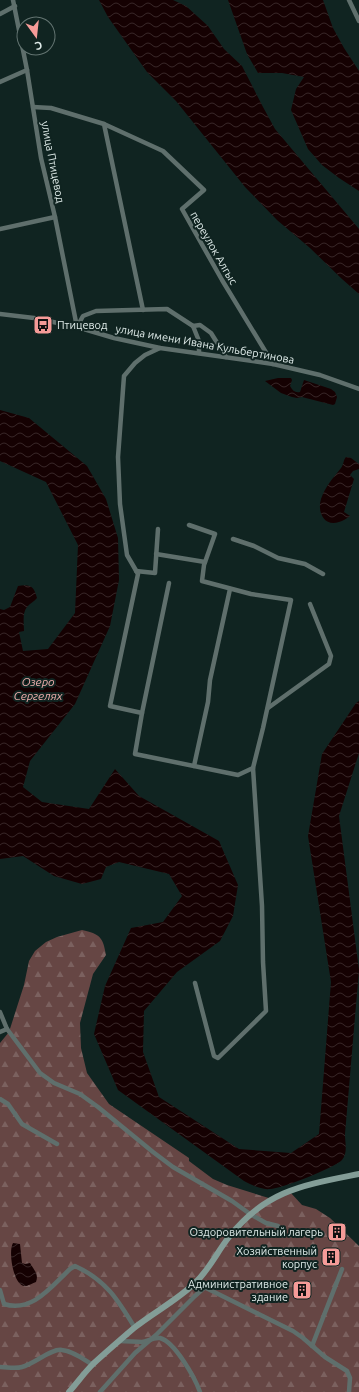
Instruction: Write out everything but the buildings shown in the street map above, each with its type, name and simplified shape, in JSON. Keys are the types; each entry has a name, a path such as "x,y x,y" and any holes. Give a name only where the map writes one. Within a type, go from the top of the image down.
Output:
{"main road":[{"path":"69,1392 93,1365 120,1340 196,1283 229,1236 250,1214 267,1201 289,1191 318,1182 359,1174"}],"street":[{"name":"улица Птицевод","path":"13,0 27,70 41,158 77,326"},
{"path":"349,0 359,20"},
{"path":"0,14 15,6"},
{"path":"0,82 27,70"},
{"name":"переулок Алгыс","path":"33,106 51,108 104,124 163,151 204,190 182,209 222,280 273,364"},
{"path":"104,124 143,310"},
{"path":"0,229 55,218"},
{"path":"77,326 83,316 96,311 167,309 193,326 199,341 199,353"},
{"name":"улица имени Ивана Кульбертинова","path":"0,314 34,318 77,326 114,338 160,348 273,364 320,375 359,388"},
{"path":"193,326 200,325 211,333 226,357"},
{"path":"142,713 110,706 138,574 127,555 119,498 118,457 124,376 135,363 145,355 160,348"},
{"path":"189,525 215,534 205,562 202,581 251,594 291,600 268,708 253,768 262,906 266,1011 218,1058 214,1056 195,983"},
{"path":"136,571 155,573 158,530"},
{"path":"233,539 254,546 278,558 305,564 323,574"},
{"path":"156,554 205,562"},
{"path":"169,583 135,754 238,775 253,768"},
{"path":"194,766 208,702 210,680 230,589"},
{"path":"268,708 329,664 331,656 310,604"},
{"path":"0,1012 7,1029 40,1073 54,1083 80,1094 168,1163 250,1214 266,1223 278,1226"},
{"path":"0,1032 7,1029"},
{"path":"0,1099 8,1104 22,1124 57,1144"},
{"path":"0,1290 2,1303 11,1307 30,1304 38,1299 75,1266 96,1278 108,1289 120,1303 135,1328"},
{"path":"312,1346 342,1269"},
{"path":"196,1283 293,1331 325,1357 347,1371 350,1378 351,1391"},
{"path":"100,1392 135,1353 205,1287"},
{"path":"120,1340 143,1342 159,1338 164,1340 178,1353 190,1371 200,1392"},
{"path":"0,1367 21,1368 34,1363 54,1350 61,1349 79,1356 93,1365"}],"green space":[{"path":"82,930 100,937 104,944 106,955 93,974 80,1023 81,1048 87,1073 109,1104 189,1158 189,1161 213,1179 272,1199 290,1192 302,1205 316,1209 330,1218 359,1246 359,1392 0,1392 0,1043 9,1032 24,985 29,961 35,951 46,942 57,937"}],"water":[{"path":"99,0 173,0 186,6 208,26 224,49 242,66 275,129 359,229 359,294 310,248 277,220 245,187 176,101 147,72 108,17"},
{"path":"228,0 323,0 333,28 359,71 359,191 322,165 308,149 291,110 296,89 304,77 282,73 258,73 247,54"},
{"path":"278,378 291,378 292,380 290,386 295,392 300,392 304,380 331,389 335,392 337,397 335,404 333,405 302,397 292,397 281,393 265,381"},
{"name":"Озеро Сергелях","path":"0,410 29,418 87,466 106,499 118,538 119,580 110,626 75,704 30,761 23,787 42,802 89,809 115,769 139,796 219,841 238,885 233,916 220,941 177,972 144,1011 143,1052 159,1097 239,1149 291,1153 319,1134 331,982 308,836 322,754 356,703 359,701 359,753 339,816 359,970 345,1134 346,1151 342,1160 338,1163 308,1177 270,1189 263,1189 253,1186 118,1090 94,1034 105,986 131,928 163,922 182,896 169,874 119,862 106,867 101,879 82,884 54,876 23,856 0,859 0,609 4,610 10,607 18,586 26,585 33,588 37,598 25,609 24,631 19,632 23,651 48,649 75,613 78,545 46,482 0,461"},
{"path":"346,457 351,458 359,464 359,469 353,471 350,475 354,479 344,512 350,516 339,522 329,522 321,513 321,499 332,479 342,467"},
{"path":"13,1243 20,1244 22,1263 30,1263 36,1274 36,1282 25,1286 20,1284 17,1280 11,1260"}],"place":[{"name":"Птицевод","path":"43,325"},
{"name":"Оздоровительный лагерь","path":"337,1232"},
{"name":"Хозяйственный корпус","path":"331,1257"},
{"name":"Административное здание","path":"302,1290"}]}
